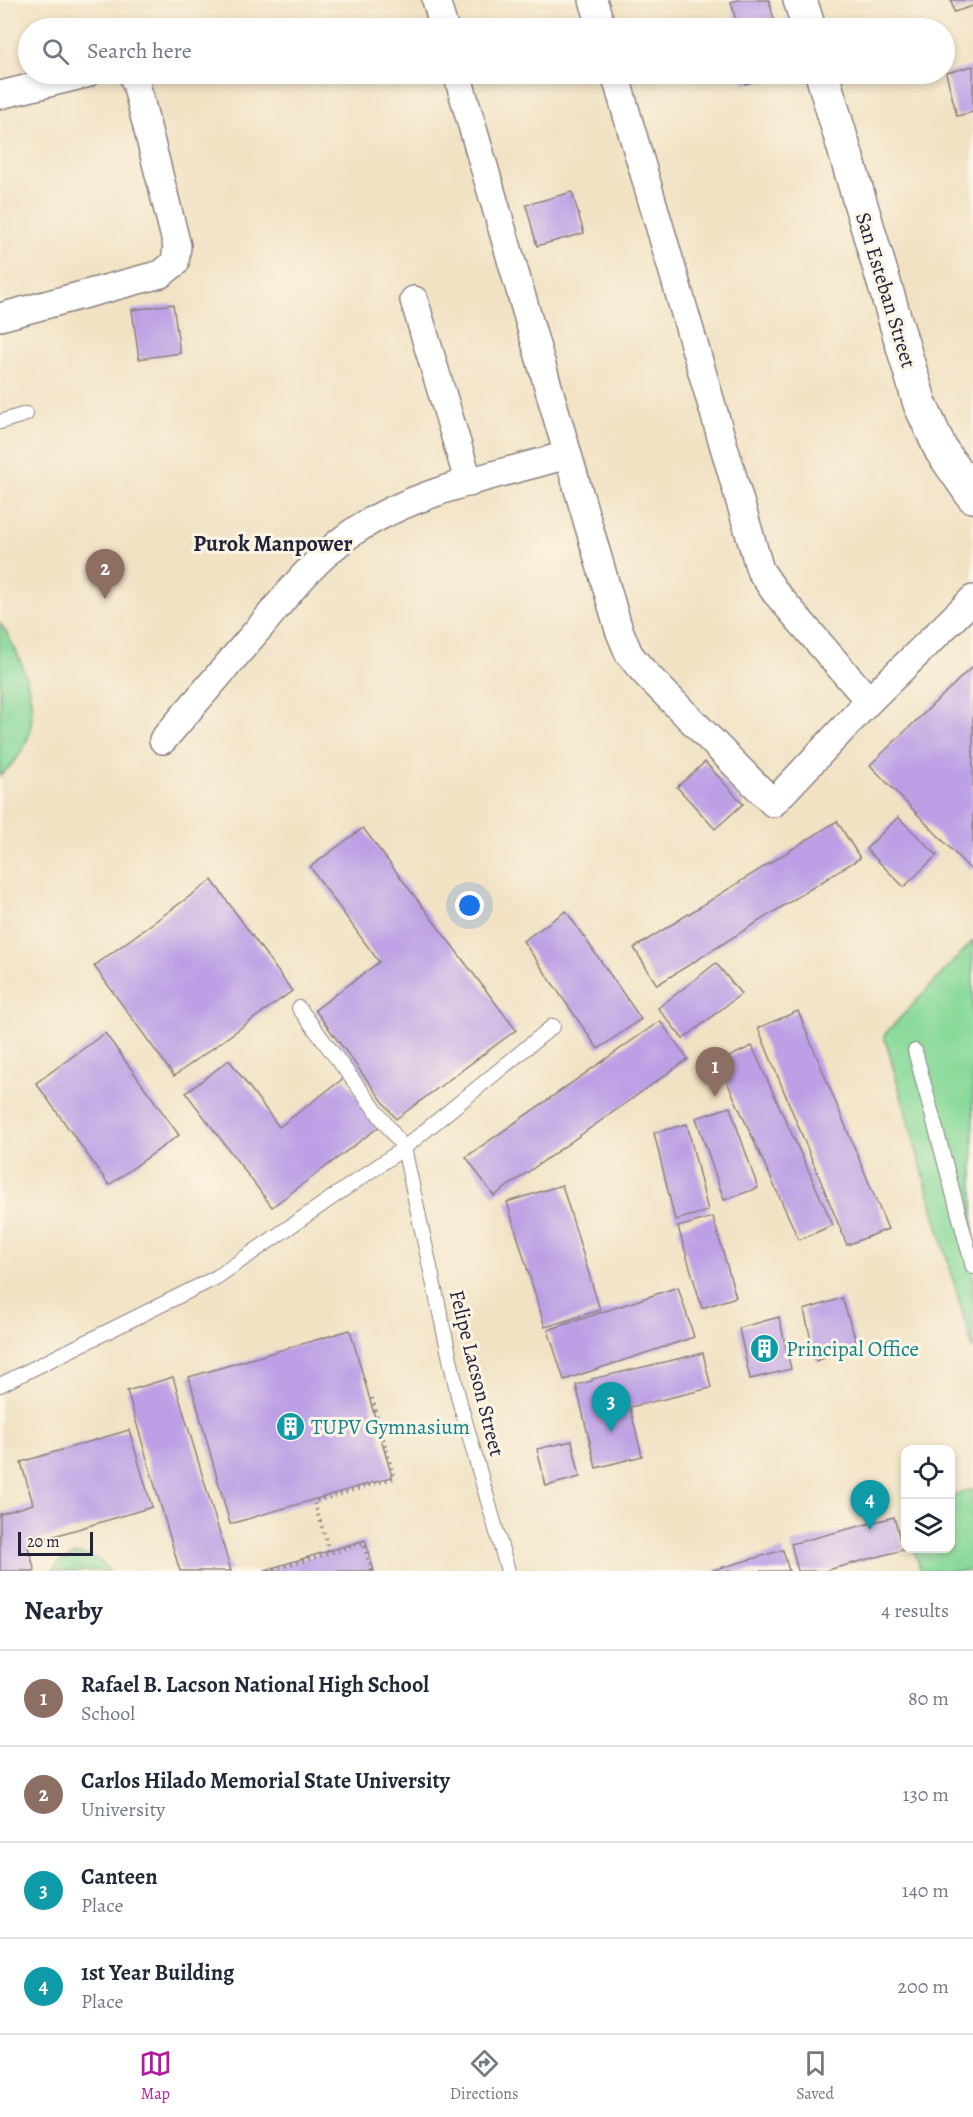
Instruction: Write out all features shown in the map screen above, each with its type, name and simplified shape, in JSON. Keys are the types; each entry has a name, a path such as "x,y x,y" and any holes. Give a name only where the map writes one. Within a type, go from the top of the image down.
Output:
{"street":[{"path":"436,0 441,18"},
{"path":"593,0 599,18"},
{"path":"800,0 806,18"},
{"path":"0,95 45,84"},
{"path":"0,316 162,274 175,262 177,246 136,84"},
{"path":"460,84 567,456 619,630 629,654 773,803 869,701 973,599"},
{"path":"618,84 760,570 775,592 869,701"},
{"name":"San Esteban Street","path":"825,84 920,404 941,450 973,496"},
{"path":"414,300 469,483"},
{"path":"163,740 298,581 354,532 391,512 432,495 567,456"}],"lane":[{"path":"0,422 26,414"},
{"path":"299,1008 404,1148"},
{"path":"0,1385 217,1277 404,1148 553,1026"},
{"path":"915,1051 973,1268"},
{"name":"Felipe Lacson Street","path":"404,1148 459,1400 508,1571"}],"path":[{"path":"330,1553 314,1502 394,1478 372,1398"},
{"path":"268,1571 363,1543 372,1571"}],"green space":[{"path":"0,623 22,665 32,713 26,743 0,776"},
{"path":"973,941 973,1350 884,1035"},
{"path":"973,1489 973,1571 921,1571 915,1553 955,1553 955,1495"},
{"path":"76,1554 95,1558 109,1571 52,1571 59,1562"}],"building":[{"path":"769,0 774,18 735,18 731,2"},
{"path":"951,0 973,0 973,6 954,12"},
{"path":"973,66 973,112 957,116 949,84 955,84 955,71"},
{"path":"572,192 584,233 537,246 526,205"},
{"path":"173,304 180,353 139,359 132,310"},
{"path":"973,666 973,872 870,765"},
{"path":"705,762 743,804 715,829 677,787"},
{"path":"898,817 937,855 904,887 866,849"},
{"path":"837,821 860,858 657,985 634,948"},
{"path":"363,828 516,1030 396,1119 315,1010 379,962 310,867"},
{"path":"212,880 292,991 174,1076 94,966"},
{"path":"566,911 641,1019 598,1049 523,941"},
{"path":"716,963 741,994 683,1039 658,1008"},
{"path":"798,1011 888,1229 847,1245 758,1028"},
{"path":"660,1021 688,1059 494,1196 466,1157"},
{"path":"105,1033 179,1135 109,1185 36,1083"},
{"path":"752,1046 833,1225 799,1240 718,1062"},
{"path":"229,1060 279,1127 344,1078 380,1126 272,1207 186,1093"},
{"path":"730,1107 758,1188 724,1200 696,1118"},
{"path":"687,1124 708,1211 675,1220 654,1133"},
{"path":"562,1185 600,1310 545,1327 507,1202"},
{"path":"713,1217 736,1297 702,1308 678,1227"},
{"path":"678,1287 694,1337 564,1380 548,1330"},
{"path":"842,1298 858,1347 816,1361 804,1310"},
{"name":"Principal Office","path":"779,1317 791,1369 750,1379 739,1328"},
{"name":"TUPV Gymnasium","path":"350,1330 392,1477 230,1524 189,1377"},
{"path":"703,1353 711,1388 630,1407 642,1456 596,1468 576,1385 592,1381 592,1379"},
{"path":"173,1377 231,1571 180,1571 127,1391"},
{"path":"129,1430 152,1507 27,1544 35,1571 0,1571 0,1514 33,1504 21,1462"},
{"path":"572,1441 580,1477 546,1486 537,1449"},
{"path":"894,1517 901,1551 824,1571 798,1571 791,1544"},
{"path":"365,1540 374,1571 265,1571 265,1570"},
{"path":"783,1550 789,1571 713,1571 713,1570"}],"place":[{"name":"Carlos Hilado Memorial State University","path":"105,599"},
{"name":"Rafael B. Lacson National High School","path":"715,1097"},
{"name":"Principal Office","path":"765,1349"},
{"name":"TUPV Gymnasium","path":"290,1427"},
{"name":"Canteen","path":"611,1432"},
{"name":"1st Year Building","path":"870,1530"}],"district":[{"name":"Purok Manpower","path":"273,543"}]}
